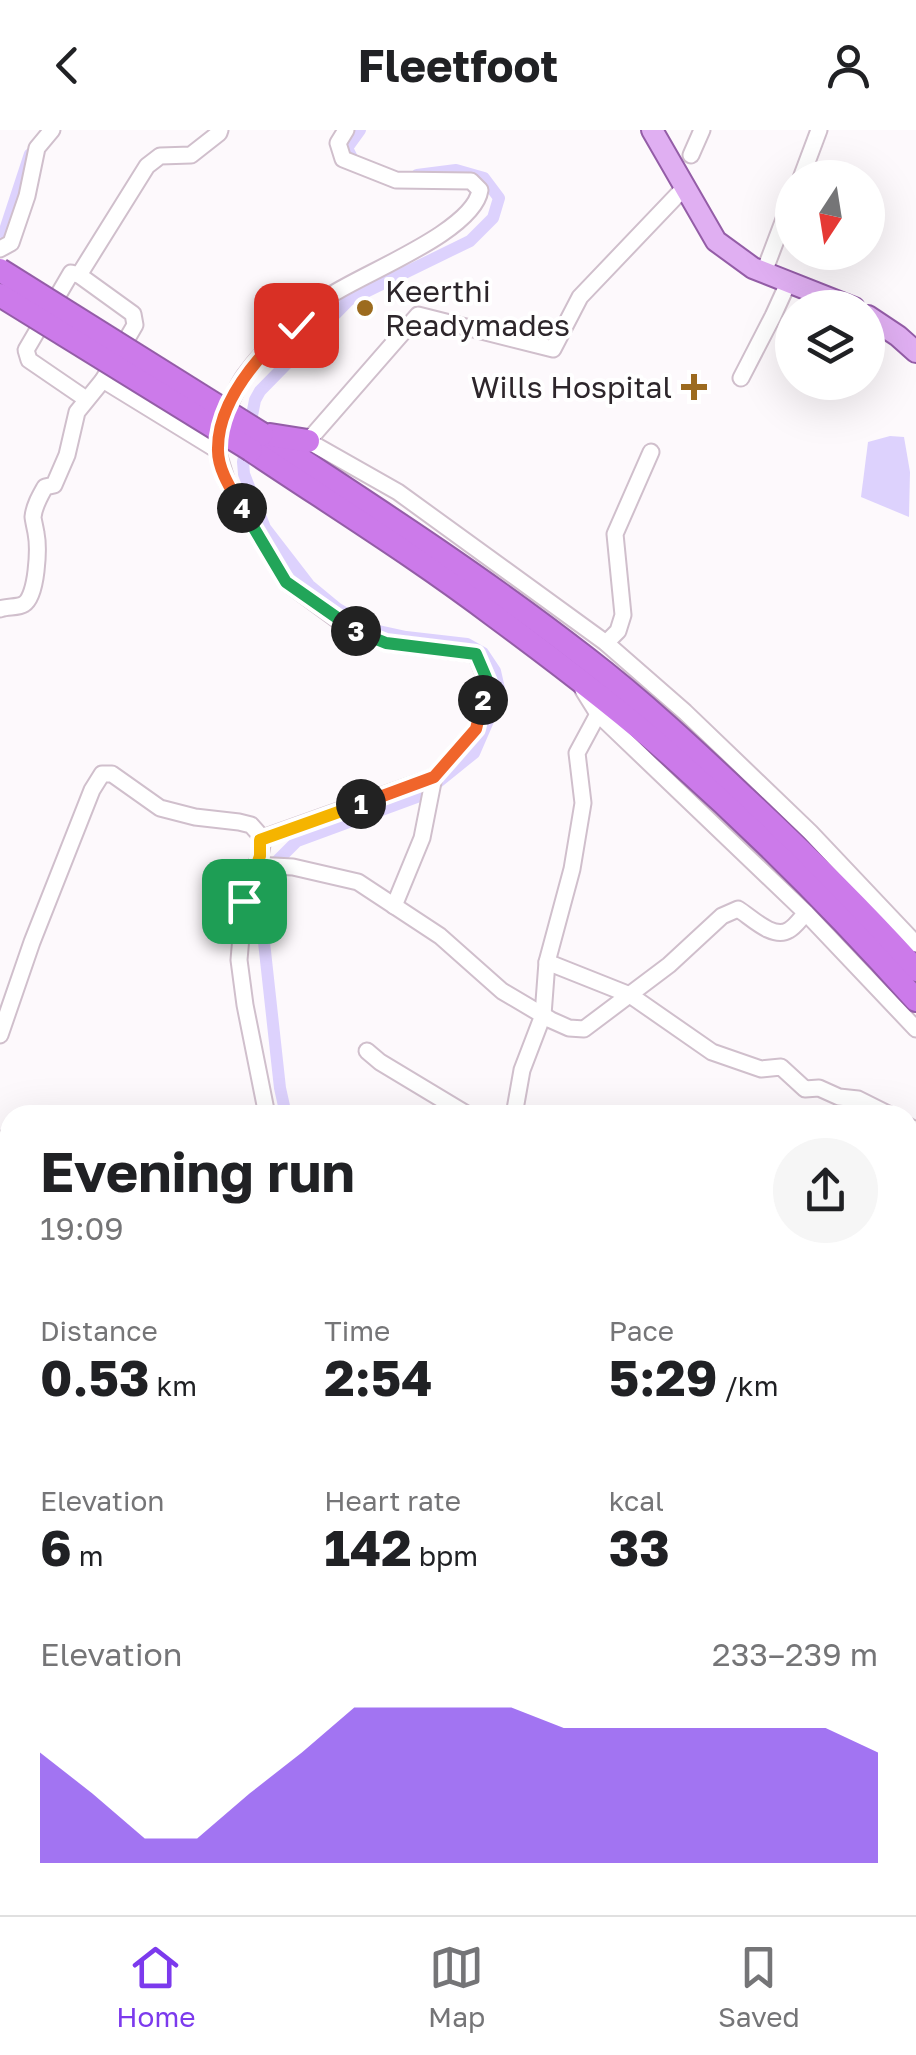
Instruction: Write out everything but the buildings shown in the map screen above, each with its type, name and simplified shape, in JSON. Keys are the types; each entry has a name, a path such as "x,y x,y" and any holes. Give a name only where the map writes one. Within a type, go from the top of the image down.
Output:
{"highway":[{"path":"0,270 374,520 574,677 672,756 782,860 916,1000"},
{"path":"0,295 257,442 308,441"},
{"path":"374,520 418,535 590,660 796,846 916,970"}],"main road":[{"path":"652,130 716,241 753,268 808,290"},
{"path":"885,327 916,352"}],"street":[{"path":"0,249 10,243 37,148 52,130"},
{"path":"79,275 147,166 160,156 191,155 220,130"},
{"path":"260,840 434,777 476,729 488,682 476,654 386,643 350,629 286,582 227,482 217,450 224,416 243,378 262,355 331,296 456,225 478,201 480,190 471,182 396,180 343,159 338,143 346,130"},
{"path":"691,154 702,130"},
{"path":"807,160 819,130"},
{"path":"684,188 580,297 552,348 418,315 308,441 398,492 606,643 685,712 810,832 916,944"},
{"path":"764,272 775,243"},
{"path":"0,609 20,606 30,595 38,555 33,518 38,500 44,486 54,485 68,454 76,412 103,380 135,325 133,314 71,273 26,350 29,360 86,399"},
{"path":"741,378 788,282"},
{"path":"103,380 217,450"},
{"path":"606,643 618,630 623,615 615,534 651,452"},
{"path":"574,677 598,714 806,912 916,1030"},
{"path":"516,1105 522,1070 543,1015 547,962 572,869 583,803 577,753 598,714"},
{"path":"0,1036 92,790 102,774 107,773 160,808 251,825 259,834 262,845 244,901 239,960 265,1105"},
{"path":"394,906 422,838 434,777"},
{"path":"256,865 293,867 358,882 440,936 502,990 569,1028 584,1028 630,995 722,916 738,909 778,933 787,932 806,912"},
{"path":"547,962 630,995 712,1052 762,1069 781,1067 805,1089 819,1088 870,1105"},
{"path":"366,1051 451,1105"}],"shaded area":[{"path":"904,437 910,472 909,517 861,497 868,442"}],"waterway":[{"path":"360,130 347,148 353,160 360,163"},
{"path":"4,233 30,154"},
{"path":"284,1105 263,933 272,866 297,841 422,795 474,753 500,693 495,671 483,653 467,644 374,630 338,609 309,585 265,528 244,474 243,462 260,391 349,300 470,241 493,218 499,198 484,178 456,170 417,175"}],"place":[{"name":"Keerthi Readymades","path":"365,308"},
{"name":"Wills Hospital","path":"694,387"}],"route":[{"path":"244,901 260,856 260,840 434,777 476,729 488,682 476,654 386,643 350,629 286,582 227,482 217,450 224,416 243,378 296,325"}]}
